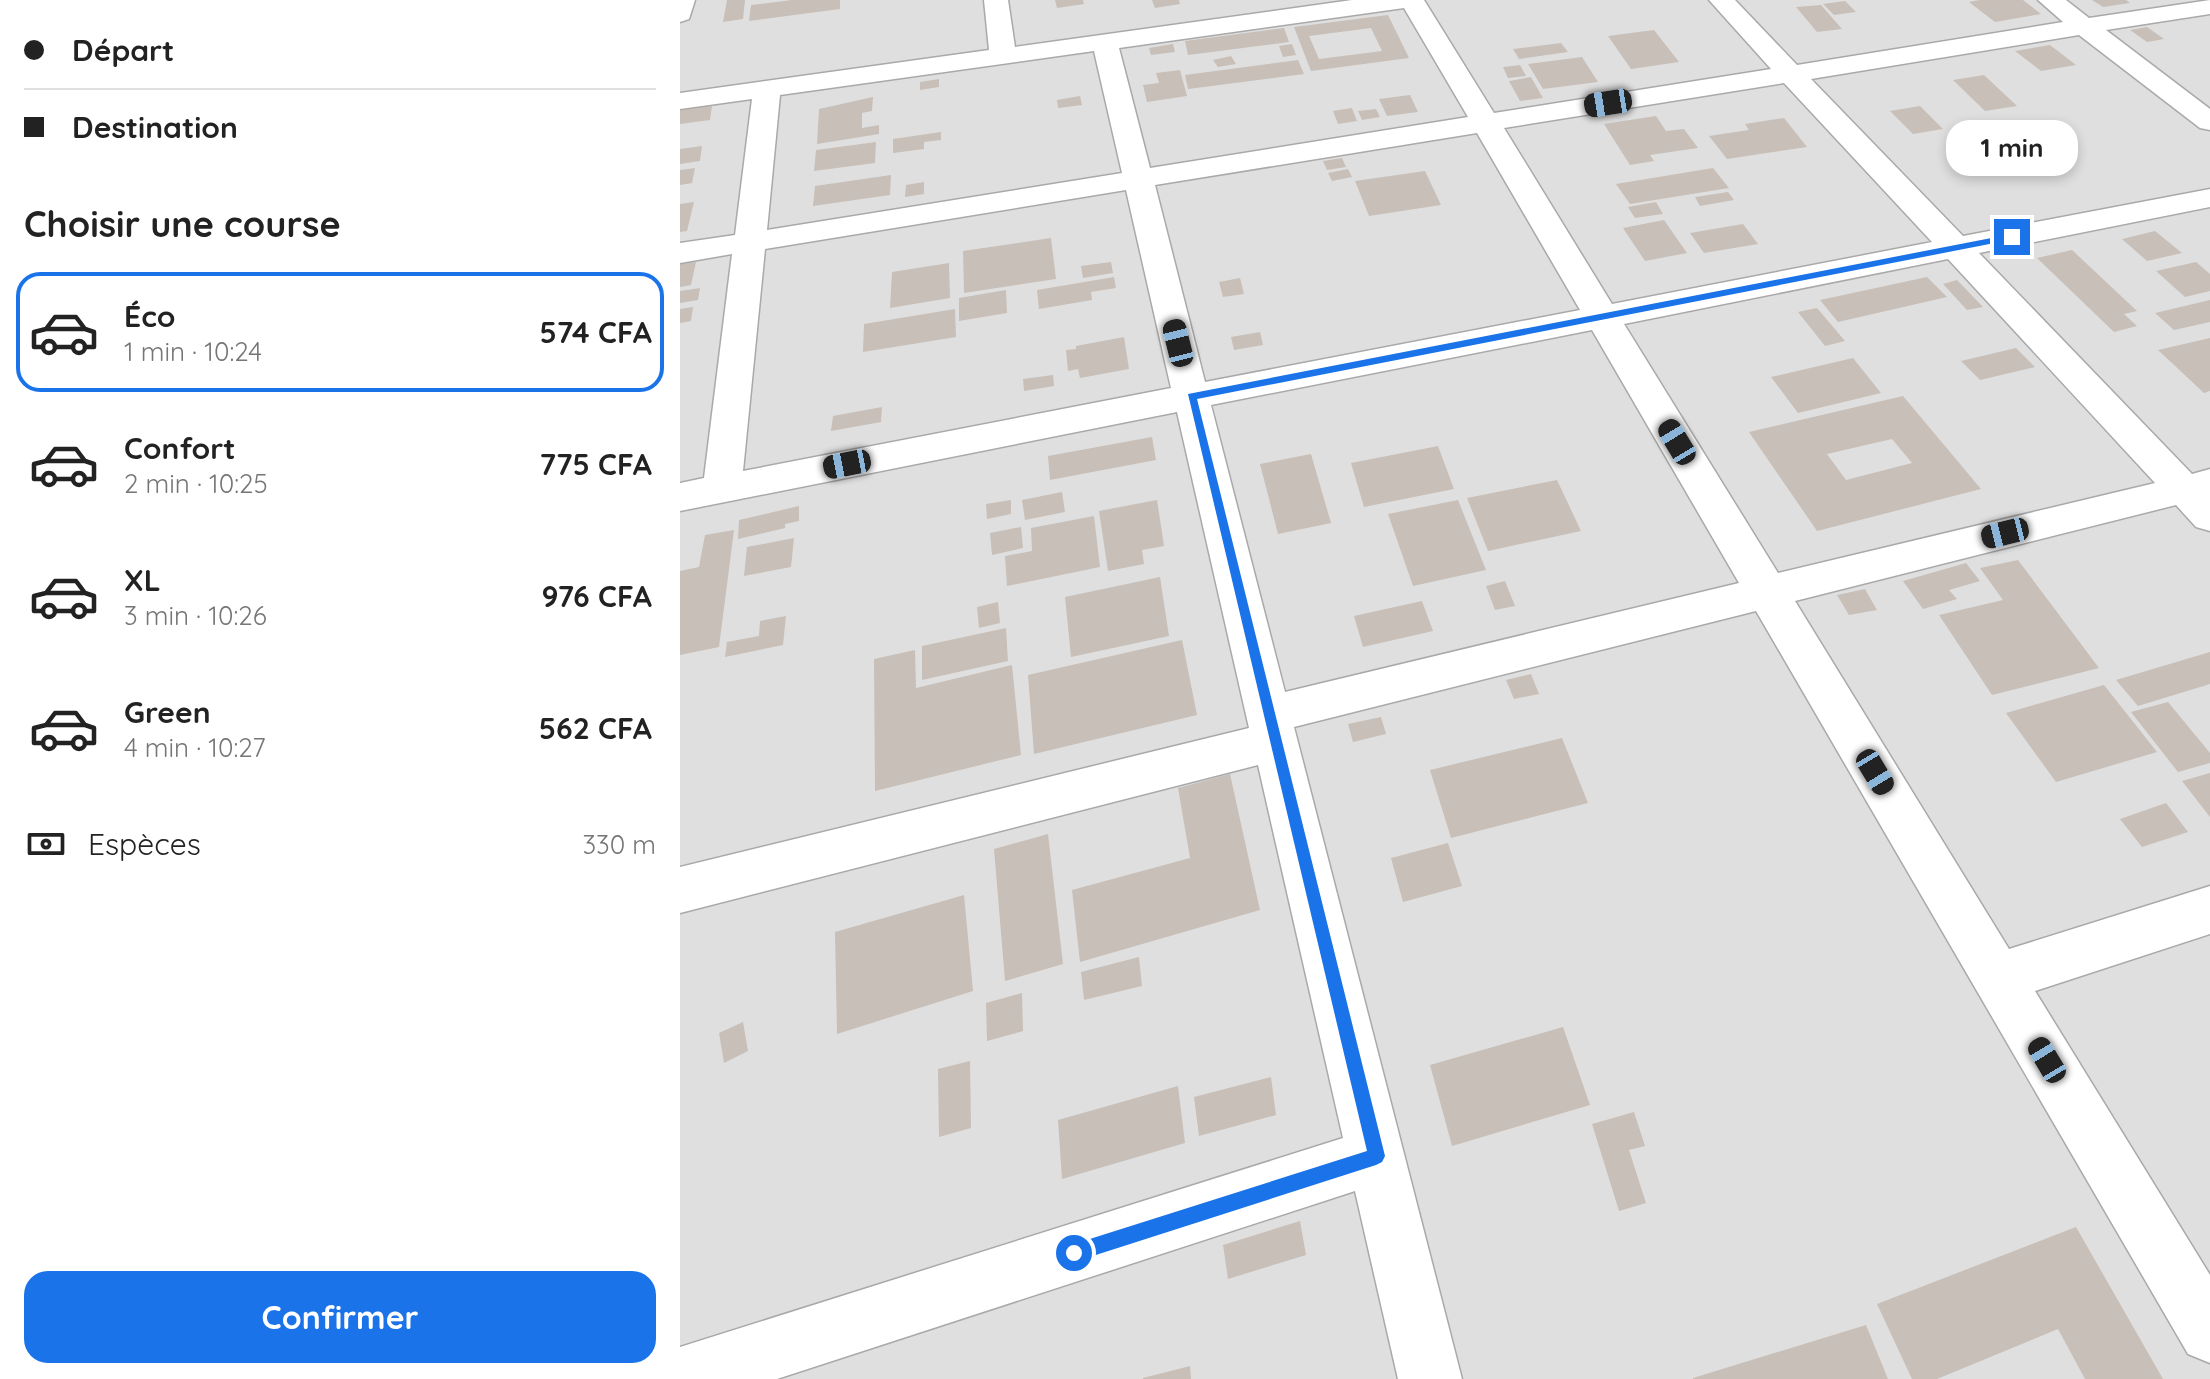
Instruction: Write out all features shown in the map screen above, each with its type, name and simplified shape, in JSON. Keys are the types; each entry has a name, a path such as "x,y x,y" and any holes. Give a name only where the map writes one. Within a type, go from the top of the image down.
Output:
{"street":[{"path":"680,14 683,0"},
{"path":"996,0 1003,56"},
{"path":"680,101 1406,0"},
{"path":"1412,0 2210,1332"},
{"path":"1721,0 1955,248 2201,497"},
{"path":"2050,0 2210,122"},
{"path":"680,253 2210,6"},
{"path":"1105,42 1430,1379"},
{"path":"722,489 767,89"},
{"path":"680,497 2210,198"},
{"path":"680,890 1767,592 2201,497"},
{"path":"1998,978 2210,910"},
{"path":"680,1379 1376,1156"}],"shaded area":[{"path":"680,0 2210,0 2210,1379 680,1379"}],"building":[{"path":"727,0 745,0 743,19 723,22"},
{"path":"792,0 840,0 840,9 749,21 751,5"},
{"path":"1055,0 1083,0 1084,4 1057,8"},
{"path":"1152,0 1179,0 1180,4 1155,8"},
{"path":"2023,0 2041,14 1995,22 1969,2"},
{"path":"2092,0 2126,0 2130,3 2103,7"},
{"path":"1845,1 1856,12 1834,15 1823,4"},
{"path":"1821,5 1842,29 1817,32 1796,7"},
{"path":"1388,15 1409,58 1311,71 1294,27","holes":["1371,28 1382,51 1319,59 1309,36"]},
{"path":"2147,27 2164,39 2147,42 2130,30"},
{"path":"1284,28 1289,42 1188,55 1185,41"},
{"path":"1654,30 1679,62 1631,69 1608,36"},
{"path":"1561,43 1568,52 1519,59 1513,49"},
{"path":"1173,44 1175,52 1151,55 1149,48"},
{"path":"1292,44 1296,55 1283,57 1279,46"},
{"path":"2050,45 2076,65 2041,71 2015,51"},
{"path":"1231,56 1236,64 1218,67 1213,60"},
{"path":"1582,57 1598,82 1543,89 1528,64"},
{"path":"1298,60 1304,74 1188,89 1185,75"},
{"path":"1520,65 1526,76 1508,78 1503,67"},
{"path":"1180,70 1187,96 1147,102 1143,85 1159,83 1156,73"},
{"path":"1984,75 2017,106 1985,111 1953,80"},
{"path":"1531,77 1543,98 1520,101 1509,81"},
{"path":"939,79 939,87 920,90 920,82"},
{"path":"1410,95 1418,112 1387,116 1379,99"},
{"path":"1080,96 1082,105 1058,108 1057,100"},
{"path":"873,97 872,111 862,113 862,128 879,125 879,134 817,144 819,109"},
{"path":"712,106 710,120 680,124 680,110"},
{"path":"1920,106 1943,129 1913,134 1890,111"},
{"path":"1352,108 1357,121 1338,124 1333,111"},
{"path":"1376,109 1380,117 1362,120 1358,111"},
{"path":"1656,116 1666,131 1684,129 1698,148 1650,155 1654,161 1630,165 1604,124"},
{"path":"1784,118 1807,147 1727,159 1709,136 1749,130 1745,124"},
{"path":"941,132 941,140 924,142 924,149 893,153 893,139"},
{"path":"876,142 875,163 814,171 816,150"},
{"path":"702,146 700,161 680,164 680,149"},
{"path":"1342,158 1346,167 1327,170 1323,161"},
{"path":"695,168 692,183 680,185 680,170"},
{"path":"1713,168 1729,188 1630,204 1616,184"},
{"path":"1348,169 1352,177 1332,181 1328,173"},
{"path":"1425,171 1441,205 1369,216 1355,181"},
{"path":"891,175 890,195 813,206 815,186"},
{"path":"924,182 924,194 905,197 906,185"},
{"path":"1728,192 1734,200 1700,206 1695,197"},
{"path":"694,202 687,231 680,232 680,204"},
{"path":"1656,202 1663,214 1635,218 1628,207"},
{"path":"1664,220 1687,253 1645,261 1623,228"},
{"path":"1743,224 1758,244 1704,253 1690,233"},
{"path":"2155,231 2182,253 2147,261 2122,239"},
{"path":"1051,238 1056,279 964,293 963,251"},
{"path":"2072,250 2137,311 2124,314 2137,326 2114,332 2037,258"},
{"path":"696,262 691,285 680,287 680,264"},
{"path":"1111,262 1113,273 1083,278 1081,266"},
{"path":"2196,262 2210,274 2210,291 2185,297 2156,271"},
{"path":"949,263 950,298 890,308 892,272"},
{"path":"1114,277 1116,288 1091,292 1092,300 1039,309 1037,290"},
{"path":"1927,277 1947,297 1838,322 1820,300"},
{"path":"1240,278 1244,294 1223,297 1219,282"},
{"path":"1957,280 1983,307 1967,310 1943,284"},
{"path":"700,288 698,300 680,303 680,291"},
{"path":"1006,290 1007,313 959,321 959,298"},
{"path":"2210,300 2210,322 2174,330 2155,313"},
{"path":"693,307 691,321 680,323 680,309"},
{"path":"1817,308 1845,341 1825,346 1798,312"},
{"path":"955,309 956,337 863,352 864,324"},
{"path":"1260,332 1263,345 1234,350 1231,337"},
{"path":"1124,337 1129,369 1080,378 1078,369 1068,371 1066,350"},
{"path":"2210,338 2210,391 2204,393 2158,350"},
{"path":"2016,348 2035,367 1980,380 1961,361"},
{"path":"1853,358 1881,393 1798,413 1771,377"},
{"path":"1053,375 1054,386 1024,391 1023,379"},
{"path":"1903,396 1981,489 1817,531 1749,432","holes":["1892,439 1912,463 1846,480 1827,454"]},
{"path":"882,407 881,422 831,431 833,416"},
{"path":"1152,437 1156,460 1050,480 1048,456"},
{"path":"1438,446 1454,489 1364,507 1351,463"},
{"path":"1311,454 1331,523 1278,534 1260,464"},
{"path":"1557,480 1581,531 1488,551 1467,498"},
{"path":"1062,492 1065,512 1025,520 1022,500"},
{"path":"1011,500 1011,514 987,519 986,504"},
{"path":"1157,500 1164,546 1142,550 1144,564 1108,571 1099,511"},
{"path":"1458,500 1486,570 1413,586 1388,514"},
{"path":"799,506 799,521 785,524 785,528 738,539 739,520"},
{"path":"1094,516 1100,567 1007,586 1005,556 1032,551 1031,528"},
{"path":"1021,527 1023,548 992,555 990,533"},
{"path":"734,530 719,647 680,655 680,571 699,567 705,535"},
{"path":"794,538 791,567 744,576 747,547"},
{"path":"2018,560 2099,668 1992,695 1939,615 2003,600 1980,568"},
{"path":"1966,563 1980,581 1949,590 1957,599 1923,609 1903,581"},
{"path":"1160,577 1169,636 1071,657 1065,597"},
{"path":"1505,581 1515,606 1495,610 1486,586"},
{"path":"1865,589 1877,610 1849,615 1837,595"},
{"path":"1422,601 1433,631 1363,647 1354,616"},
{"path":"998,602 1000,623 979,628 977,607"},
{"path":"786,616 783,645 725,657 727,642 759,636 760,621"},
{"path":"1006,628 1008,661 922,680 922,646"},
{"path":"1182,640 1197,715 1034,754 1028,675"},
{"path":"915,650 916,688 1012,665 1021,755 875,791 874,659"},
{"path":"2210,652 2210,684 2138,706 2116,680"},
{"path":"1531,674 1539,694 1514,699 1506,680"},
{"path":"2104,685 2157,752 2056,782 2006,713"},
{"path":"2168,702 2210,753 2210,763 2178,772 2131,712"},
{"path":"1381,717 1386,734 1353,742 1348,724"},
{"path":"1562,738 1588,803 1451,838 1430,770"},
{"path":"2210,773 2210,817 2182,781"},
{"path":"1230,774 1260,910 1080,962 1072,890 1190,858 1178,788"},
{"path":"2166,803 2188,832 2142,847 2120,819"},
{"path":"1048,834 1063,964 1005,981 994,849"},
{"path":"1448,843 1462,886 1403,902 1391,858"},
{"path":"964,895 973,991 837,1034 835,932"},
{"path":"1139,957 1142,986 1084,1000 1081,972"},
{"path":"1022,993 1023,1031 987,1041 986,1003"},
{"path":"743,1022 748,1051 724,1063 719,1033"},
{"path":"1563,1027 1590,1105 1452,1146 1430,1065"},
{"path":"970,1061 971,1128 939,1137 938,1069"},
{"path":"1271,1077 1276,1115 1199,1136 1194,1097"},
{"path":"1178,1086 1185,1143 1062,1179 1058,1120"},
{"path":"1634,1112 1645,1146 1629,1150 1646,1203 1619,1211 1592,1124"},
{"path":"1300,1221 1306,1255 1228,1279 1223,1245"},
{"path":"2076,1227 2163,1379 2085,1379 2058,1329 1937,1379 1912,1379 1877,1304"},
{"path":"1866,1325 1888,1379 1693,1379 1693,1378"},
{"path":"1190,1366 1191,1379 1143,1379 1143,1378"}],"route":[{"path":"1074,1253 1376,1156 1191,397 2012,237"}]}
